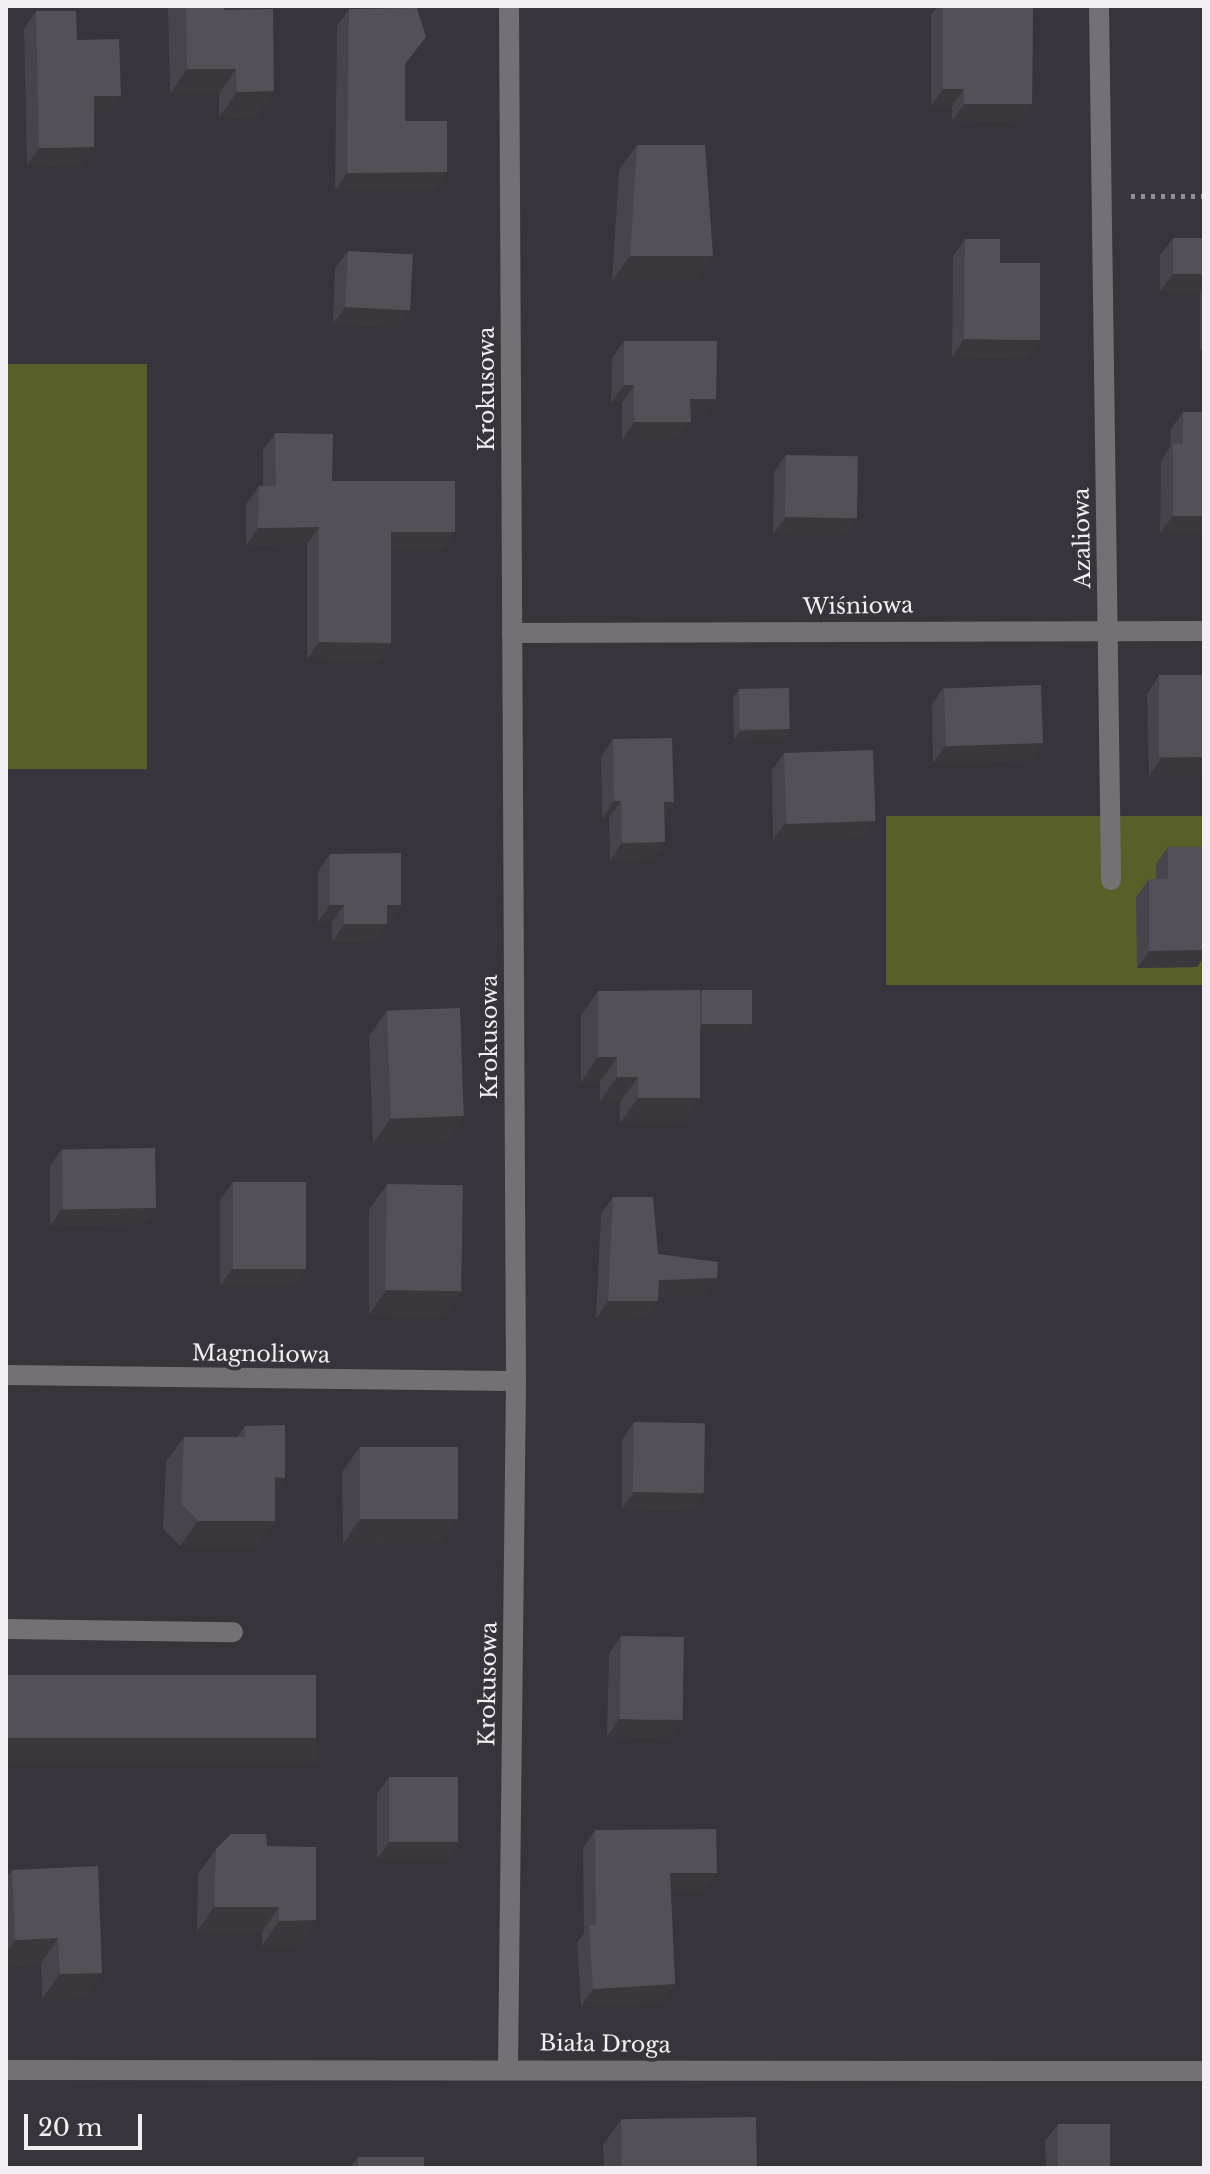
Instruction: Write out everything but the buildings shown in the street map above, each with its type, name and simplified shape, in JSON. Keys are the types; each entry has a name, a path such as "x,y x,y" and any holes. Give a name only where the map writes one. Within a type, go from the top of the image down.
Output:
{"street":[{"name":"Krokusowa","path":"508,2067 516,1381 509,6"},
{"name":"Azaliowa","path":"1099,6 1111,880"},
{"name":"Wiśniowa","path":"512,633 1108,627 1204,631"},
{"name":"Magnoliowa","path":"6,1375 516,1381"},
{"path":"6,1629 233,1632"},
{"name":"Biała Droga","path":"6,2070 508,2067 1204,2071"}],"path":[{"path":"1102,196 1204,196"}],"green space":[{"path":"6,364 147,364 147,769 6,769"},
{"path":"886,816 1204,816 1204,985 886,985"}]}
